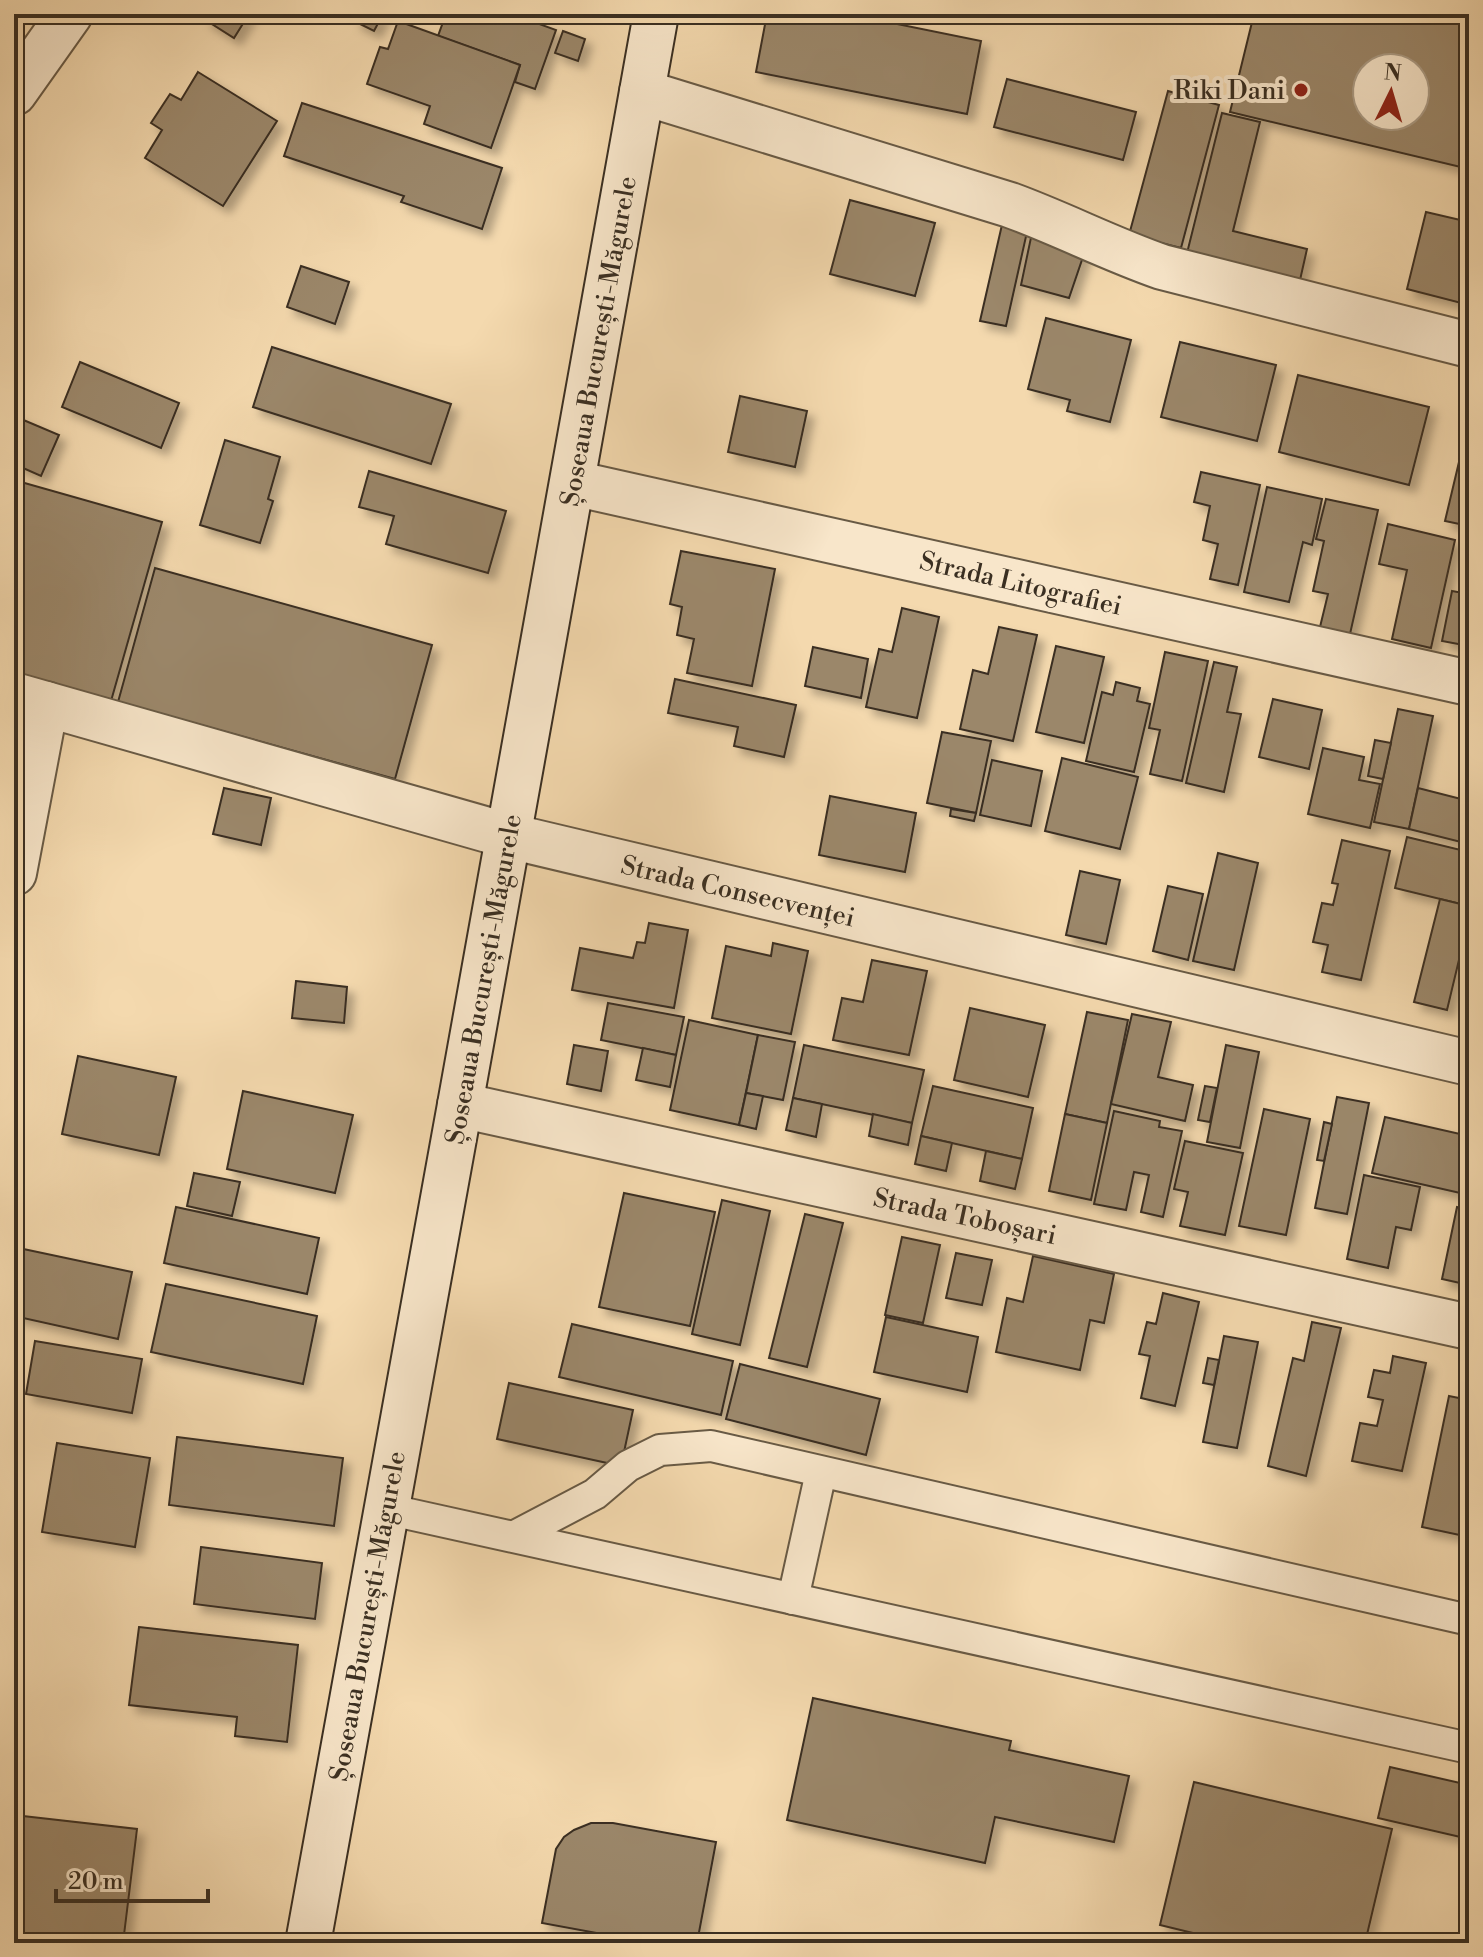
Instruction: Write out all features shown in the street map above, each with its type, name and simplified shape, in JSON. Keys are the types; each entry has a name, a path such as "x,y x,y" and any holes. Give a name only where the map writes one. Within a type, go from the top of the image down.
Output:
{"street":[{"path":"14,93 70,14"},
{"name":"Șoseaua București-Măgurele","path":"308,1943 656,14"},
{"path":"642,92 1010,205 1162,267 1469,345"},
{"name":"Strada Litografiei","path":"573,483 1469,683"},
{"path":"14,873 30,700"},
{"name":"Strada Consecvenței","path":"30,700 509,836 1469,1063"},
{"name":"Strada Toboșari","path":"460,1105 1469,1327"}],"lane":[{"path":"515,1536 595,1494 628,1466 660,1450 711,1446 1469,1620"},
{"path":"793,1599 821,1472"},
{"path":"386,1509 1469,1748"}],"building":[{"path":"208,14 249,14 234,38 204,19"},
{"path":"357,14 383,14 374,31 354,21"},
{"path":"446,14 512,14 556,30 535,89 515,82 520,65 438,36"},
{"path":"767,14 848,14 981,41 967,114 756,72"},
{"name":"Riki Dani","path":"1254,14 1469,14 1469,169 1230,112"},
{"path":"398,21 520,65 491,148 424,124 430,106 367,84 380,47 388,49"},
{"path":"563,31 585,39 578,61 555,53"},
{"path":"198,72 277,121 223,206 145,158 162,130 151,123 170,94 181,100"},
{"path":"1007,79 1136,112 1123,160 994,127"},
{"path":"1168,91 1219,105 1181,248 1129,235"},
{"path":"302,103 502,168 482,229 401,202 404,196 284,156"},
{"path":"1222,113 1260,122 1233,231 1307,249 1298,289 1185,261"},
{"path":"850,200 935,223 915,296 830,274"},
{"path":"1426,212 1469,222 1469,305 1407,289"},
{"path":"1004,216 1029,223 1006,326 980,321"},
{"path":"1033,228 1086,248 1069,298 1021,285"},
{"path":"301,266 349,282 335,324 287,307"},
{"path":"1046,318 1131,340 1110,422 1067,411 1070,400 1028,389"},
{"path":"1180,342 1276,365 1257,441 1161,417"},
{"path":"272,347 451,404 431,464 253,407"},
{"path":"80,362 179,403 161,448 62,407"},
{"path":"1298,375 1429,407 1409,485 1279,452"},
{"path":"740,396 807,411 795,467 728,452"},
{"path":"14,416 59,435 41,476 14,464"},
{"path":"1469,424 1469,526 1445,521"},
{"path":"225,440 280,457 268,499 273,501 260,543 200,525"},
{"path":"369,471 506,511 488,573 386,544 394,516 359,507"},
{"path":"1201,472 1260,485 1238,585 1210,579 1218,544 1203,540 1210,506 1194,502"},
{"path":"14,480 162,522 111,701 14,674"},
{"path":"1267,487 1322,499 1312,545 1303,542 1289,602 1244,592"},
{"path":"1326,499 1378,510 1350,634 1320,627 1328,594 1313,591 1324,541 1316,539"},
{"path":"1388,524 1455,540 1431,648 1392,639 1407,570 1379,564"},
{"path":"681,551 775,569 752,686 687,673 694,639 677,635 682,607 670,604"},
{"path":"155,568 432,645 395,779 118,702"},
{"path":"1452,591 1469,594 1469,646 1442,641"},
{"path":"902,608 939,617 917,718 866,707 879,649 892,652"},
{"path":"999,627 1037,635 1013,741 960,729 973,670 988,674"},
{"path":"1056,646 1104,657 1084,743 1036,732"},
{"path":"813,647 868,659 861,698 805,686"},
{"path":"1165,652 1208,661 1182,781 1150,774 1160,730 1149,728"},
{"path":"1214,662 1237,667 1227,712 1241,714 1224,792 1186,783"},
{"path":"675,679 796,705 784,757 734,746 738,727 668,713"},
{"path":"1116,682 1140,688 1137,701 1150,704 1134,772 1086,761 1102,692 1113,695"},
{"path":"1273,699 1322,710 1309,769 1259,757"},
{"path":"1398,709 1433,716 1409,829 1374,822"},
{"path":"942,732 991,741 976,813 927,803"},
{"path":"1375,740 1391,743 1383,779 1368,776"},
{"path":"1323,748 1364,757 1359,780 1380,784 1370,828 1308,814"},
{"path":"1062,758 1138,777 1120,849 1045,831"},
{"path":"992,760 1042,771 1031,826 980,815"},
{"path":"224,788 271,798 261,845 213,834"},
{"path":"1418,788 1469,801 1469,844 1409,829"},
{"path":"830,796 916,813 905,872 819,855"},
{"path":"951,809 976,813 974,821 950,816"},
{"path":"1407,837 1469,852 1469,906 1395,888"},
{"path":"1342,840 1390,851 1361,980 1322,972 1328,945 1313,942 1322,903 1333,905 1338,884 1332,883"},
{"path":"1218,853 1258,863 1234,970 1193,961"},
{"path":"1080,871 1120,880 1106,944 1066,935"},
{"path":"1168,886 1203,894 1188,960 1153,951"},
{"path":"1440,899 1469,906 1469,918 1447,1010 1414,1002"},
{"path":"649,923 688,930 674,1008 572,990 580,948 633,958 637,942 645,943"},
{"path":"773,943 808,951 791,1034 712,1018 726,946 771,956"},
{"path":"872,960 927,971 909,1055 833,1040 842,998 863,1002"},
{"path":"296,981 347,987 344,1023 292,1018"},
{"path":"608,1003 684,1017 676,1055 601,1040"},
{"path":"970,1008 1045,1025 1028,1097 954,1080"},
{"path":"1087,1012 1128,1020 1107,1123 1065,1114"},
{"path":"1132,1014 1171,1022 1158,1077 1193,1085 1185,1121 1111,1104"},
{"path":"689,1020 758,1035 739,1125 670,1110"},
{"path":"758,1035 795,1042 783,1100 746,1093"},
{"path":"574,1045 608,1051 601,1091 567,1084"},
{"path":"804,1045 924,1070 912,1123 793,1098"},
{"path":"1226,1045 1259,1052 1240,1148 1207,1142"},
{"path":"643,1048 676,1055 670,1087 636,1080"},
{"path":"78,1056 176,1077 159,1155 62,1134"},
{"path":"933,1086 1033,1108 1022,1159 921,1136"},
{"path":"1205,1086 1217,1088 1210,1122 1198,1120"},
{"path":"243,1091 353,1115 335,1193 227,1169"},
{"path":"746,1093 763,1096 756,1129 739,1125"},
{"path":"1337,1097 1369,1103 1347,1214 1315,1208"},
{"path":"793,1098 822,1104 816,1137 786,1130"},
{"path":"1264,1109 1310,1119 1286,1235 1239,1226"},
{"path":"1114,1111 1160,1121 1159,1127 1182,1131 1163,1217 1141,1212 1149,1175 1134,1172 1126,1210 1094,1204"},
{"path":"873,1114 912,1123 908,1145 869,1136"},
{"path":"1065,1114 1107,1123 1091,1200 1049,1191"},
{"path":"1385,1117 1469,1136 1469,1195 1372,1173"},
{"path":"1324,1122 1332,1124 1324,1161 1317,1160"},
{"path":"921,1136 952,1143 946,1171 915,1164"},
{"path":"1185,1141 1243,1153 1225,1235 1180,1226 1188,1192 1174,1189"},
{"path":"986,1151 1022,1159 1015,1189 980,1181"},
{"path":"194,1173 240,1182 232,1216 187,1206"},
{"path":"1364,1175 1420,1187 1411,1230 1396,1227 1388,1268 1347,1259"},
{"path":"624,1193 715,1212 690,1326 599,1307"},
{"path":"722,1200 770,1211 740,1345 692,1334"},
{"path":"176,1207 319,1238 307,1294 164,1263"},
{"path":"1457,1207 1469,1210 1469,1285 1442,1279"},
{"path":"805,1214 843,1223 807,1367 769,1358"},
{"path":"902,1237 940,1245 923,1323 885,1315"},
{"path":"14,1247 132,1272 118,1339 14,1316"},
{"path":"956,1253 992,1260 982,1305 946,1298"},
{"path":"1033,1256 1114,1274 1104,1323 1090,1320 1080,1370 996,1352 1007,1298 1023,1302"},
{"path":"166,1284 317,1316 303,1384 151,1352"},
{"path":"1163,1293 1199,1302 1175,1406 1141,1398 1150,1356 1139,1354 1147,1322 1156,1324"},
{"path":"886,1317 978,1337 967,1392 874,1372"},
{"path":"1312,1322 1341,1328 1306,1476 1268,1466 1293,1358 1304,1361"},
{"path":"572,1324 733,1361 721,1415 559,1377"},
{"path":"1224,1336 1258,1342 1237,1448 1203,1442"},
{"path":"35,1341 142,1359 132,1413 26,1394"},
{"path":"1393,1356 1426,1363 1402,1471 1352,1461 1360,1423 1377,1426 1383,1400 1368,1397 1374,1370 1390,1373"},
{"path":"1208,1358 1219,1360 1214,1385 1203,1383"},
{"path":"740,1364 880,1399 866,1455 726,1419"},
{"path":"509,1383 633,1410 621,1466 497,1439"},
{"path":"1449,1396 1469,1400 1469,1537 1422,1527"},
{"path":"177,1437 343,1458 334,1526 169,1505"},
{"path":"57,1443 150,1458 135,1547 42,1532"},
{"path":"201,1547 322,1563 315,1619 194,1604"},
{"path":"139,1627 298,1645 287,1742 235,1736 237,1717 129,1705"},
{"path":"813,1698 1011,1741 1009,1750 1129,1776 1114,1842 995,1817 985,1863 787,1820"},
{"path":"1390,1767 1469,1785 1469,1839 1378,1818"},
{"path":"1194,1782 1392,1829 1365,1943 1234,1943 1160,1925"},
{"path":"14,1815 137,1829 123,1943 49,1943 14,1939"},
{"path":"591,1823 613,1823 716,1842 697,1943 651,1943 542,1923 556,1849 564,1837"}],"place":[{"name":"Riki Dani","path":"1301,90"}]}
